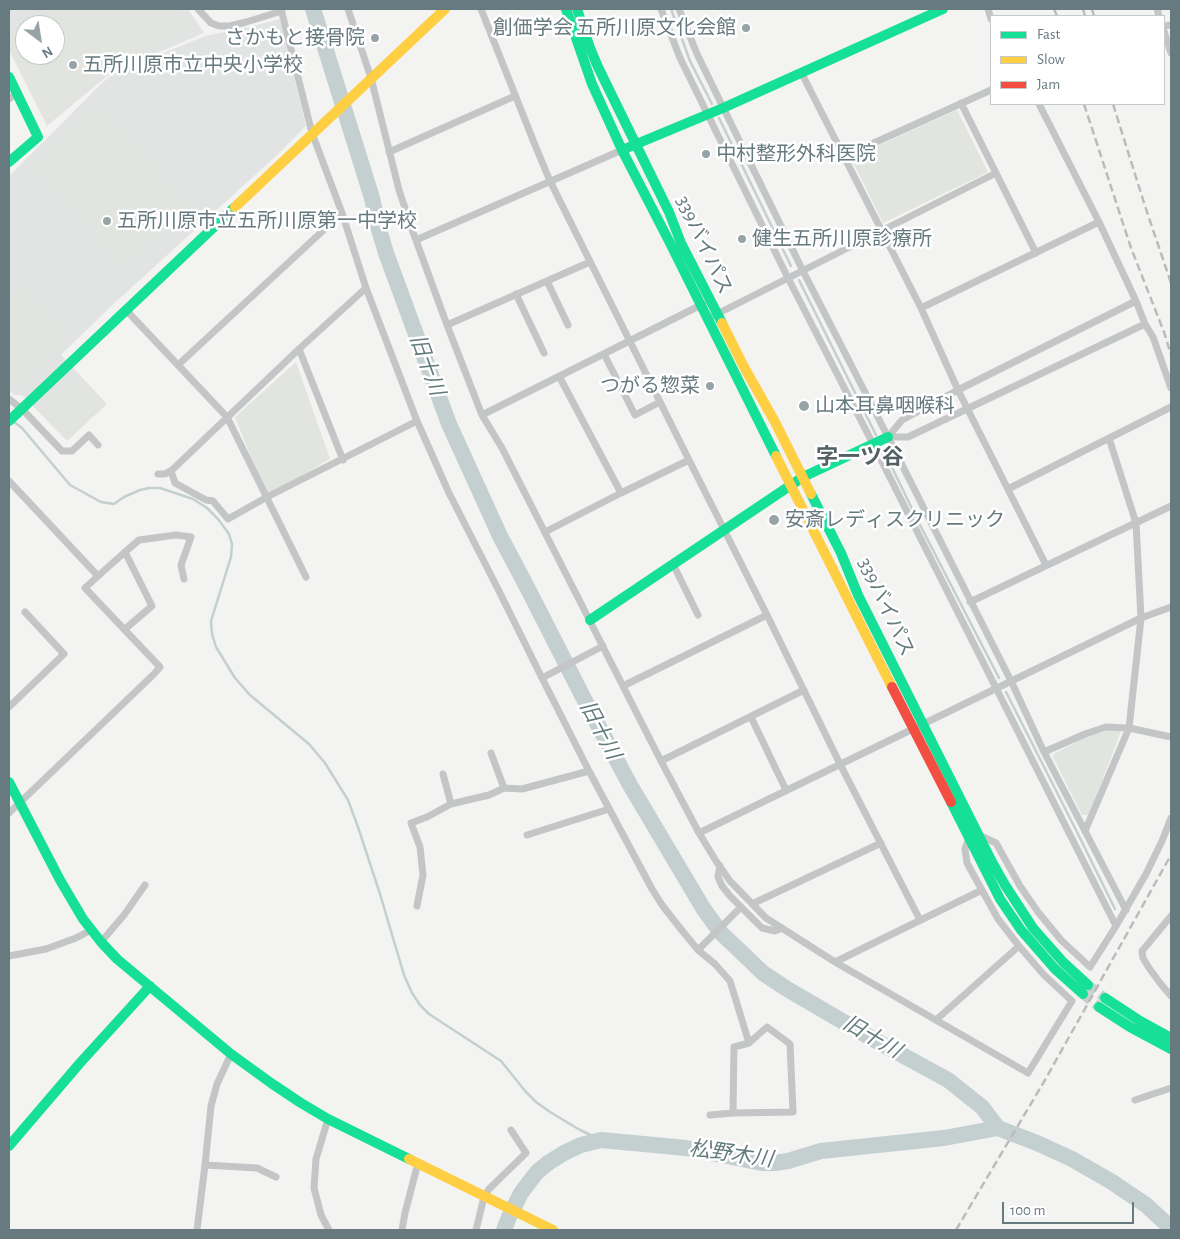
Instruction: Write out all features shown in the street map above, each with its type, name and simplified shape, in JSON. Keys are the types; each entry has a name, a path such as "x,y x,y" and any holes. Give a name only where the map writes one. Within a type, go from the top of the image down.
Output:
{"street":[{"path":"198,9 211,23 219,26 238,24 282,10 315,130 366,288 417,421 449,493 544,677 589,771 652,889 680,928 730,981 749,1043"},
{"path":"348,9 371,78 399,190 447,325 482,414 502,448 661,761 720,866 730,881 766,918 835,962 1028,1073 1072,1000 1044,975 998,919 967,863 965,849 974,836"},
{"path":"9,421 445,9"},
{"path":"481,9 550,181 840,764 920,920"},
{"path":"566,9 592,84 622,150 713,316 791,485 919,726 974,836 1000,899 1021,930 1056,968 1085,990"},
{"name":"339バイパス","path":"577,9 595,60 669,212 706,303"},
{"path":"661,9 680,58 788,278 1116,926"},
{"path":"679,9 722,108 1011,682 1044,752 1126,910"},
{"path":"416,240 635,143 722,108 943,9"},
{"path":"1165,34 1171,53"},
{"path":"801,72 921,308 958,390 1046,565"},
{"path":"9,77 13,97 38,137 9,162"},
{"path":"845,156 990,90"},
{"path":"389,152 515,96"},
{"path":"961,103 1036,253"},
{"path":"1040,105 1099,222 1145,324 1153,336 1171,388"},
{"path":"713,316 996,174"},
{"path":"178,364 342,213"},
{"path":"921,308 1099,222"},
{"path":"447,325 590,262"},
{"path":"547,281 568,325"},
{"path":"158,474 165,474 171,471 299,348 366,288"},
{"path":"516,294 544,353"},
{"path":"888,437 902,420 1136,301"},
{"path":"482,414 706,303"},
{"path":"126,310 227,417 306,577"},
{"name":"339バイパス","path":"713,316 744,366 775,422 841,553 858,595 919,726"},
{"path":"590,620 803,478 888,437 908,436 1145,324"},
{"path":"299,348 343,460"},
{"path":"604,354 635,415 660,402"},
{"path":"559,376 621,493"},
{"path":"9,399 62,451 72,452 89,435 98,445"},
{"path":"1008,488 1171,407"},
{"path":"171,471 175,483 206,500 213,501 228,519 417,421"},
{"path":"1085,831 1129,728 1141,618 1136,522 1109,438"},
{"path":"545,532 688,460"},
{"path":"9,481 98,576"},
{"path":"970,602 1171,506"},
{"path":"9,812 160,667 85,588 139,540 176,535 192,537 181,565 184,579"},
{"path":"125,629 152,606 126,552"},
{"path":"673,564 698,615"},
{"path":"700,833 1141,618 1171,607"},
{"path":"9,707 64,654 25,612"},
{"path":"624,686 767,615"},
{"path":"544,677 603,646"},
{"path":"661,761 804,690"},
{"path":"750,717 786,790"},
{"path":"1044,752 1106,727 1129,728 1171,737"},
{"path":"491,753 504,788"},
{"path":"416,906 423,875 420,847 411,822 426,817 451,804 489,795 504,788 522,789 589,771"},
{"path":"443,774 451,804"},
{"path":"9,782 60,880 91,930 117,959 231,1054 301,1103 328,1118 535,1224 553,1230"},
{"path":"527,835 609,809"},
{"path":"974,836 996,842 1020,886 1038,912 1061,940 1090,967 1146,874 1171,818"},
{"path":"752,904 881,843"},
{"path":"720,866 718,877 722,886 740,908 762,928 775,931 782,928"},
{"path":"101,942 124,915 145,885"},
{"path":"835,962 982,890"},
{"path":"700,948 740,908"},
{"path":"1171,916 1142,951 1143,958 1149,968 1171,996"},
{"path":"9,956 46,949 76,938 91,930"},
{"path":"936,1020 1019,946"},
{"path":"9,1146 80,1063 150,986"},
{"path":"1171,1038 1102,1003 1130,1028 1171,1050"},
{"path":"710,1115 793,1112 790,1044 768,1027 749,1043 734,1047 733,1113"},
{"path":"197,1230 211,1106 217,1084 231,1054"},
{"path":"1134,1100 1171,1088"},
{"path":"328,1118 316,1159 314,1188 321,1214 329,1230"},
{"path":"476,1230 489,1189 526,1153 511,1130"},
{"path":"402,1230 418,1163"},
{"path":"205,1165 257,1168 276,1177"}],"shaded area":[{"name":"五所川原市立中央小学校","path":"9,9 188,9 204,33 112,72 47,126 16,65 65,65 65,15 15,15 15,62 9,50"},
{"name":"五所川原市立中央小学校","path":"62,9 179,9 191,27 115,65 48,122 19,65 65,65 65,15 49,15"},
{"name":"五所川原市立五所川原第一中学校","path":"280,19 306,126 276,156 108,309 61,355 107,404 67,441 22,395 14,395 9,390 9,176 102,83 115,73 205,36"},
{"name":"五所川原市立中央小学校","path":"15,31 15,57 9,45 9,34"},
{"path":"97,105 190,207 125,266 32,167"},
{"path":"957,110 988,172 883,223 851,158"},
{"path":"24,285 69,337 24,382 9,381 9,299"},
{"path":"296,362 330,459 267,497 235,417"},
{"path":"79,376 104,403 67,438 41,410"},
{"path":"1107,731 1121,731 1089,815 1082,815 1053,757 1054,754 1086,737"}],"waterway":[{"name":"旧十川","path":"313,9 372,198 386,253 449,424 500,536 583,697 630,785 703,908 721,933 763,973 871,1038 948,1080 982,1107 998,1128 1072,1159 1112,1182 1146,1205 1171,1228"},
{"path":"671,9 690,61 712,104"},
{"path":"719,118 791,266"},
{"path":"799,280 876,435"},
{"path":"13,421 22,428 70,485 101,502 114,504 140,490 160,488 193,499 207,508 218,519 229,534 232,544 231,557 211,621 216,647 235,678 250,695 309,744 325,763 348,800 380,894 404,975 412,993 429,1014 501,1061 536,1102 580,1130 601,1140"},
{"path":"883,449 999,678"},
{"path":"1006,692 1115,909"},
{"name":"松野木川","path":"504,1230 521,1193 537,1172 564,1153 581,1145 601,1140 686,1148 762,1163 775,1163 821,1151 944,1138 998,1128"}],"tunnel":[{"path":"1088,985 1105,998"},
{"path":"1083,994 1099,1007"}],"railway":[{"path":"1054,9 1057,15"},
{"path":"1083,9 1085,15"},
{"path":"1092,9 1094,15"},
{"path":"1084,105 1131,248 1171,355"},
{"path":"1113,105 1171,283"},
{"path":"956,1230 1045,1080 1171,855"}],"traffic: fast":[{"path":"566,9 592,84 622,150 776,456"},
{"path":"577,9 598,67 669,212 681,243 722,323"},
{"path":"622,150 723,108 943,9"},
{"path":"9,77 38,137 9,162"},
{"path":"9,421 235,207"},
{"path":"590,620 803,477 888,437"},
{"path":"811,494 841,553 858,595 992,862 1033,928 1063,962 1088,985"},
{"path":"9,782 60,880 83,919 117,959 231,1054 271,1083 328,1119 409,1159"},
{"path":"951,802 1000,899 1021,930 1055,969 1083,994"},
{"path":"9,1146 80,1063 150,986"},
{"path":"1105,998 1140,1021 1171,1038"},
{"path":"1099,1007 1130,1027 1171,1049"}],"traffic: slow":[{"path":"235,207 445,9"},
{"path":"722,323 811,494"},
{"path":"776,456 892,687"},
{"path":"409,1159 553,1230"}],"traffic: jam":[{"path":"892,687 951,802"}],"place":[{"name":"創価学会 五所川原文化会館","path":"746,28"},
{"name":"さかもと接骨院","path":"375,38"},
{"name":"五所川原市立中央小学校","path":"73,65"},
{"name":"中村整形外科医院","path":"706,154"},
{"name":"五所川原市立五所川原第一中学校","path":"107,221"},
{"name":"健生五所川原診療所","path":"742,239"},
{"name":"つがる惣菜","path":"710,386"},
{"name":"山本耳鼻咽喉科","path":"804,406"},
{"name":"安斎レディスクリニック","path":"774,520"}],"district":[{"name":"字一ツ谷","path":"860,457"}]}
